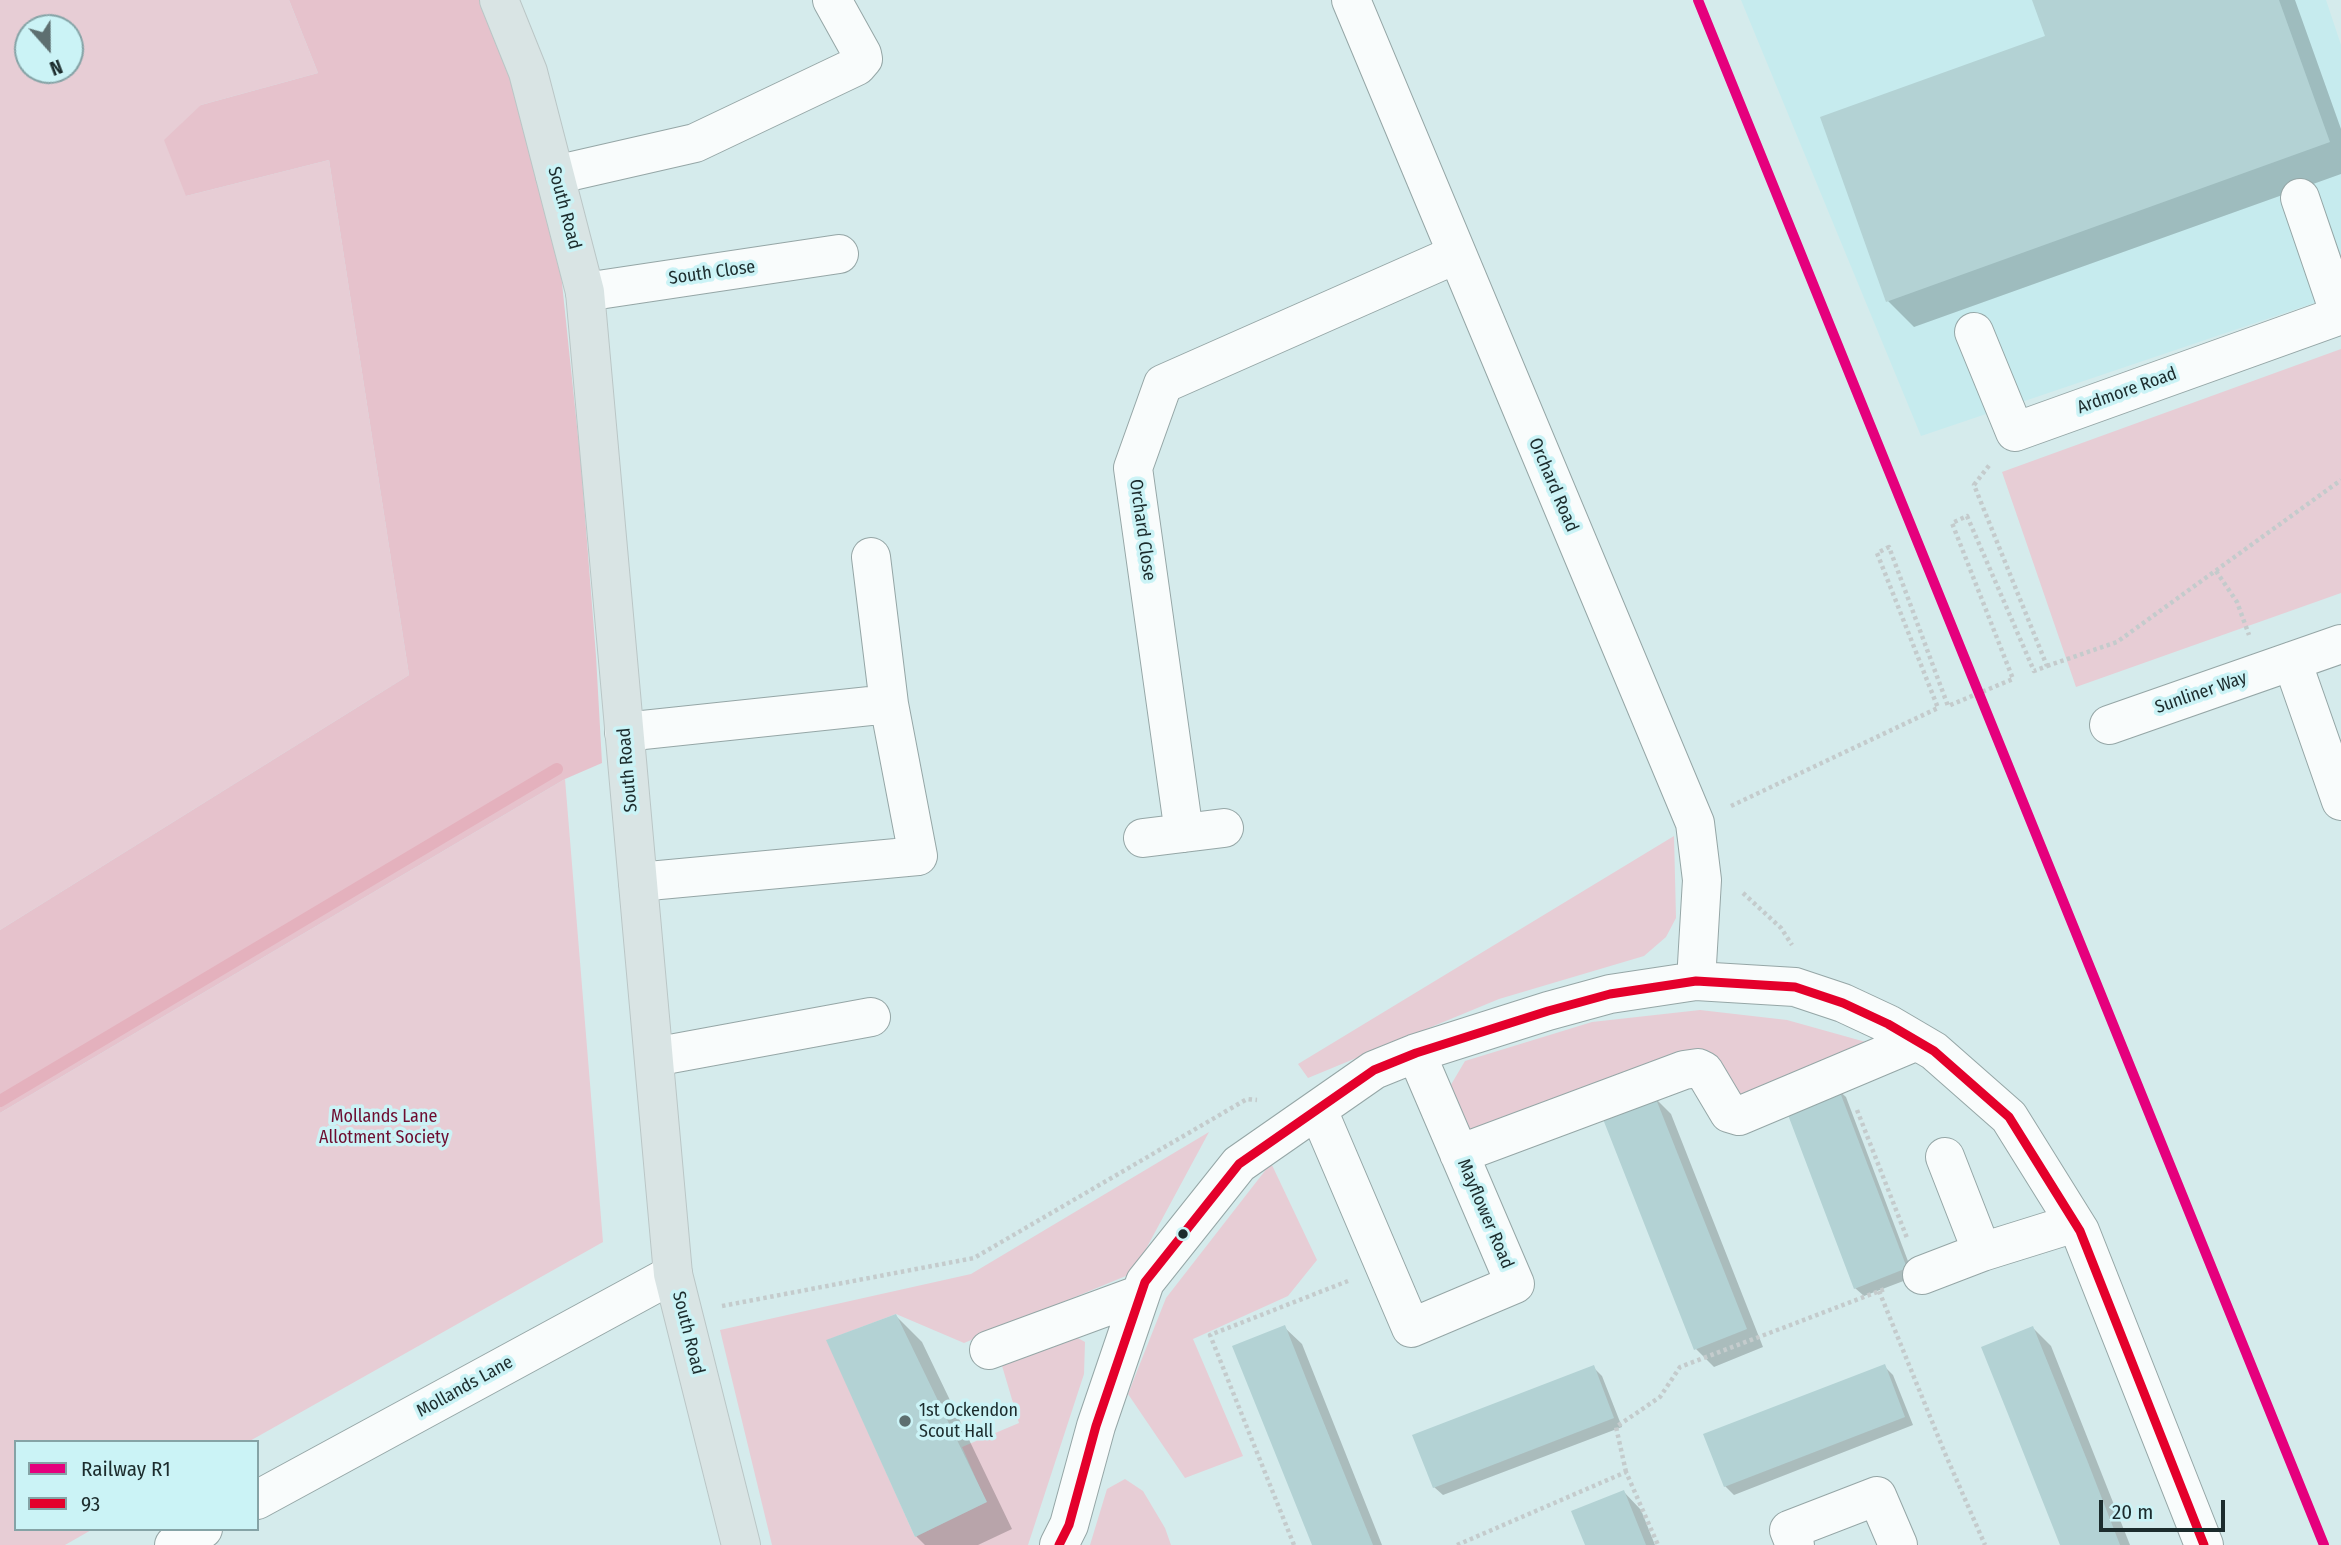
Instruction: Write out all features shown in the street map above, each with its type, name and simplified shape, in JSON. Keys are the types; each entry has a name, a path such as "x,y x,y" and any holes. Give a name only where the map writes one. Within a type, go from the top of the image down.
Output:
{"main road":[{"name":"South Road","path":"499,0 528,72 585,292 673,1273 741,1545"}],"street":[{"path":"555,175 695,143 857,66 863,59 862,54 832,0"},
{"name":"Orchard Road","path":"1351,0 1695,823 1702,880 1696,981"},
{"path":"2300,198 2340,315"},
{"name":"South Close","path":"585,292 839,254"},
{"name":"Orchard Close","path":"1184,833 1133,468 1163,384 1457,254"},
{"name":"Ardmore Road","path":"1974,332 2015,432 2340,315"},
{"path":"638,882 918,856 889,704 871,557"},
{"name":"Sunliner Way","path":"2109,725 2341,644"},
{"path":"2276,667 2341,801"},
{"path":"624,732 889,704"},
{"path":"1143,838 1224,828"},
{"path":"1059,1545 1069,1525 1096,1426 1145,1282 1239,1164 1374,1070 1416,1053 1610,994 1696,981 1796,987 1843,1003 1888,1024 1934,1051 2009,1117 2080,1231 2204,1545"},
{"path":"654,1057 871,1017"},
{"path":"1459,1154 1684,1070 1698,1068 1704,1071 1729,1114 1739,1116 1917,1041"},
{"name":"Mayflower Road","path":"1318,1110 1411,1328 1515,1284 1416,1053"},
{"path":"1945,1157 1982,1252"},
{"path":"1922,1275 1982,1252 2075,1223"},
{"name":"Mollands Lane","path":"259,1499 673,1273"},
{"path":"989,1350 1141,1294"},
{"path":"1795,1545 1788,1530 1877,1496 1898,1545"},
{"path":"174,1545 199,1531"}],"path":[{"path":"1695,823 1938,708 1877,553 1889,547 1948,706 2013,679 1952,523 1967,516 2034,671 2117,642 2341,480"},
{"path":"1974,485 2047,666"},
{"path":"2216,570 2276,667"},
{"path":"1743,892 1781,928 1828,998"},
{"path":"1658,1545 1626,1472 1616,1427 1660,1397 1680,1367 1922,1275 1842,1073"},
{"path":"684,1313 974,1258 1247,1099 1318,1110"},
{"path":"1294,1545 1210,1335 1385,1267"},
{"path":"1879,1291 1985,1545"},
{"path":"1457,1545 1626,1472"}],"shaded area":[{"path":"289,0 483,0 505,61 560,264 581,465 602,763 565,779 0,1113 0,930 409,675 329,160 186,196 164,140 201,105 318,73"},
{"path":"1741,0 2326,0 2341,45 2341,294 1921,436"}],"green space":[{"path":"0,0 289,0 318,73 201,105 186,196 329,160 409,675 0,930"},
{"path":"2341,349 2341,593 2076,687 2002,472"},
{"name":"Mollands Lane Allotment Society","path":"565,779 603,1242 252,1440 14,1440 14,1531 90,1531 65,1545 0,1545 0,1113"},
{"path":"1674,836 1676,918 1666,937 1644,956 1499,999 1308,1078 1298,1064"},
{"path":"1700,1010 1787,1020 1880,1046 1733,1106 1708,1050 1476,1147 1449,1088 1465,1061 1592,1022"},
{"path":"1209,1132 1133,1273 964,1343 896,1314 827,1340 915,1537 986,1502 962,1447 1019,1423 1000,1359 1069,1333 1085,1342 1084,1374 1028,1545 772,1545 720,1330 971,1274"},
{"path":"1271,1163 1317,1260 1288,1296 1193,1339 1243,1456 1185,1478 1128,1394 1166,1298"},
{"path":"1125,1479 1143,1491 1165,1528 1171,1545 1090,1545 1107,1489"}],"building":[{"path":"2032,0 2279,0 2330,142 1886,302 1820,117 2045,36"},
{"path":"1838,1087 1907,1268 1854,1289 1785,1107"},
{"path":"1654,1094 1747,1329 1694,1350 1601,1114"},
{"name":"1st Ockendon Scout Hall","path":"896,1314 987,1502 915,1537 826,1340"},
{"path":"1285,1325 1373,1545 1312,1545 1232,1346"},
{"path":"2033,1326 2120,1545 2060,1545 1981,1347"},
{"path":"1885,1364 1905,1417 1724,1487 1703,1434"},
{"path":"1594,1365 1614,1418 1433,1488 1412,1435"},
{"path":"1624,1490 1646,1545 1585,1545 1571,1511"}],"waterway":[{"path":"0,1101 557,769"}],"rail line":[{"name":"R1","path":"1698,0 2324,1545"}],"transit line":[{"name":"93","path":"1059,1545 1069,1525 1096,1426 1145,1282 1239,1164 1374,1070 1416,1053 1610,994 1696,981 1795,987 1843,1003 1888,1024 1934,1051 2009,1117 2080,1231 2204,1545"}],"place":[{"name":"1st Ockendon Scout Hall","path":"905,1421"}]}
